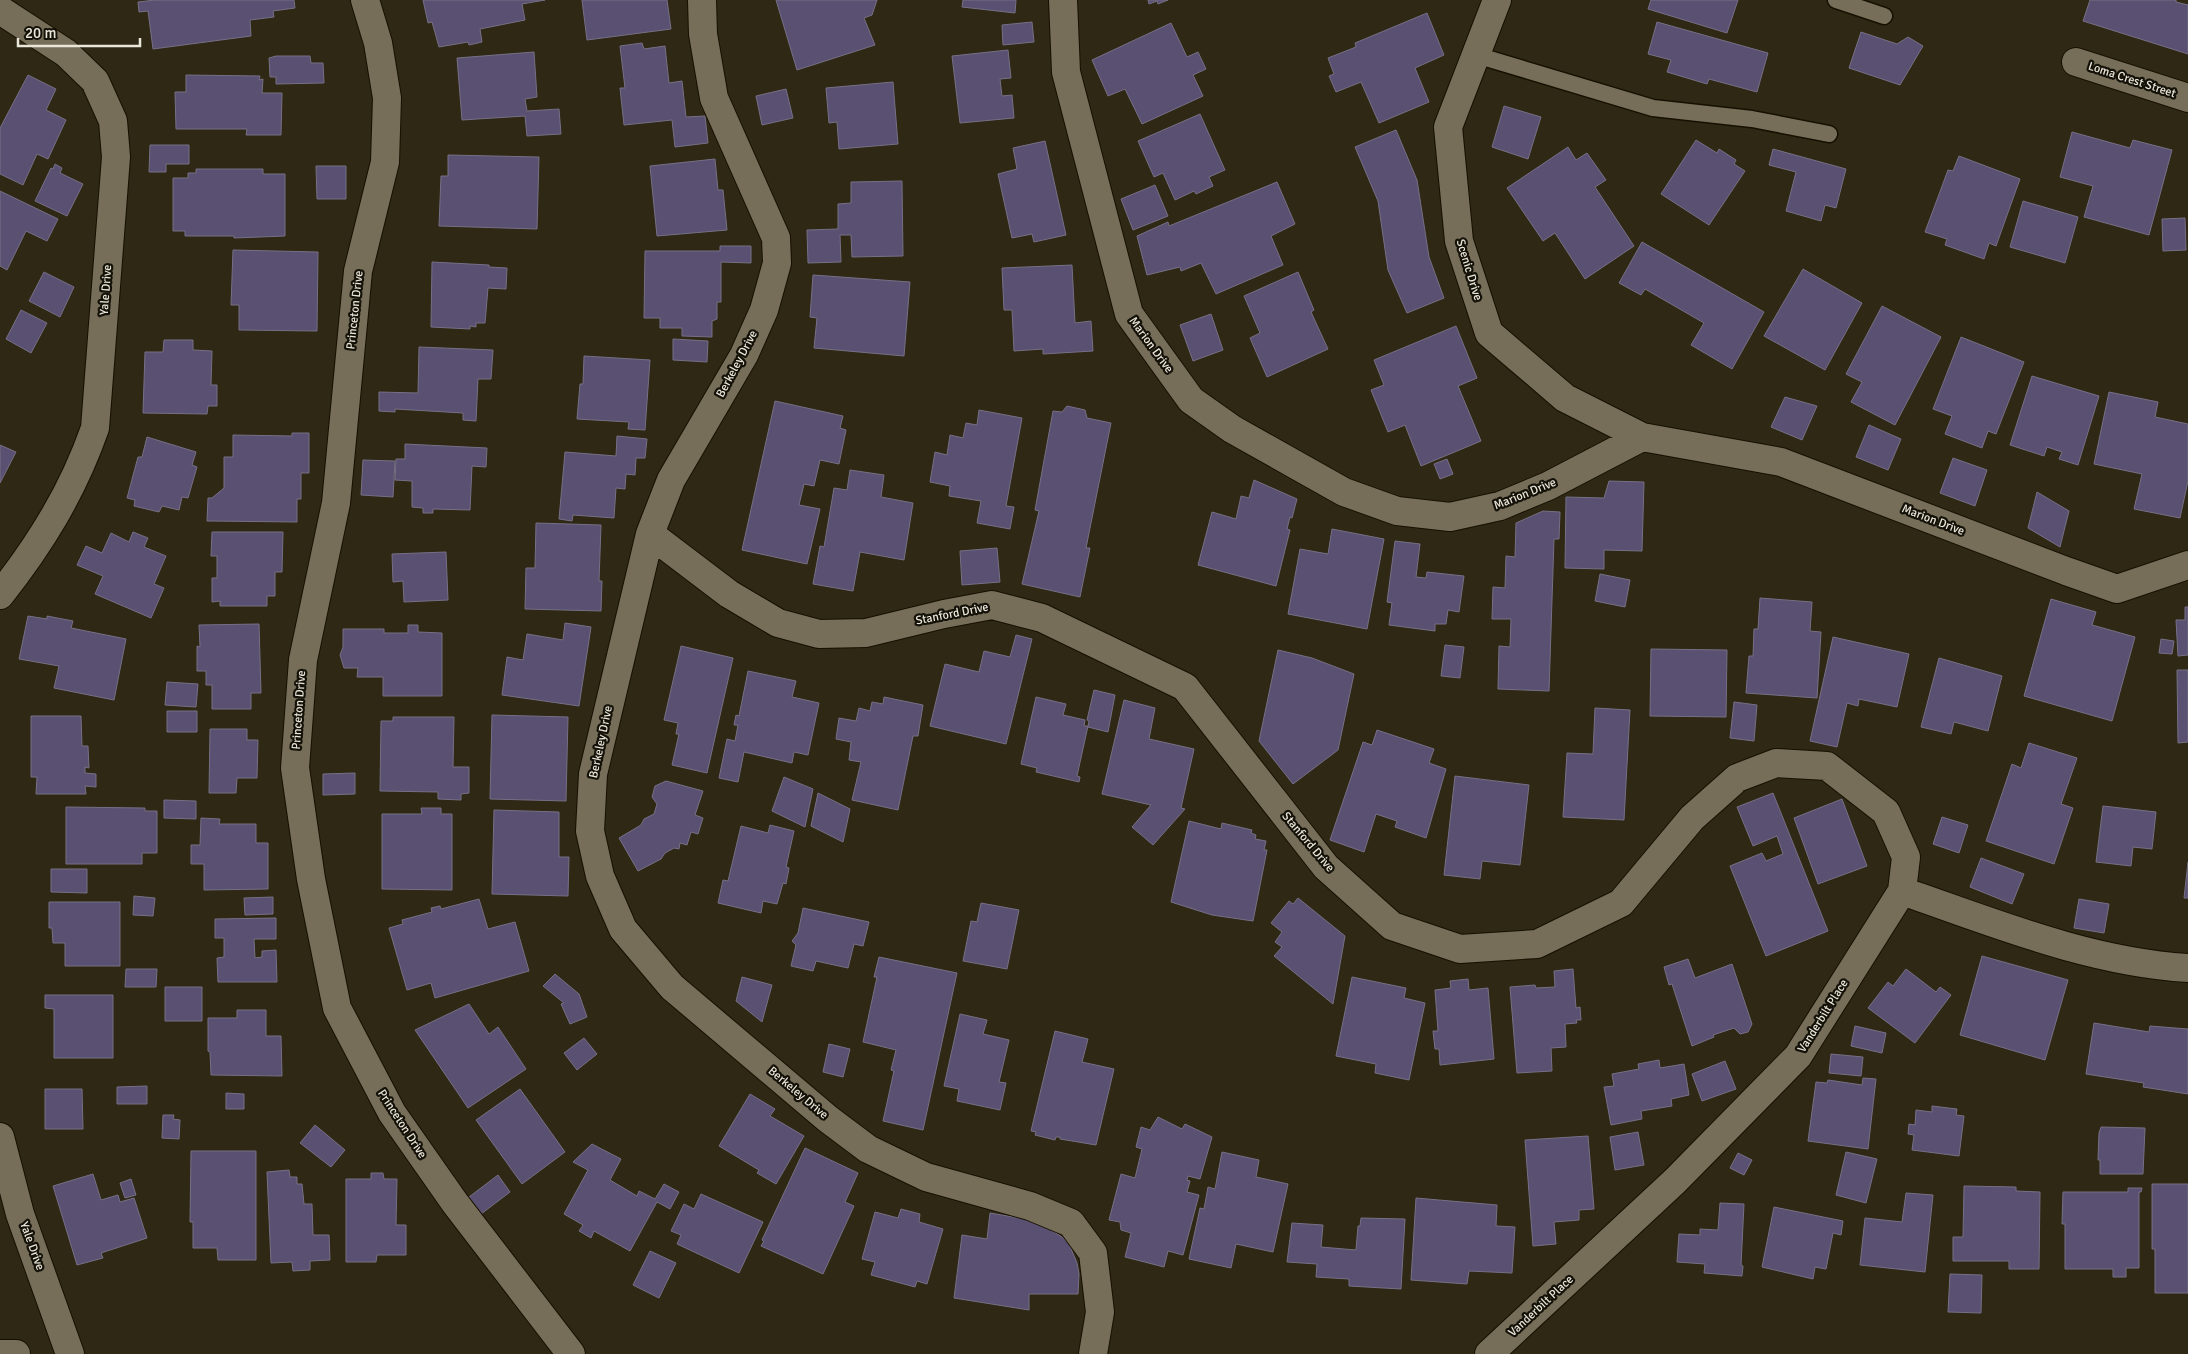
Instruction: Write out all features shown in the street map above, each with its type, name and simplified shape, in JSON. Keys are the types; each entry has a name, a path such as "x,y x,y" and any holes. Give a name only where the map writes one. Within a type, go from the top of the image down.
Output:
{"street":[{"name":"Princeton Drive","path":"366,0 378,43 387,98 385,162 358,271 336,503 303,660 295,768 311,879 336,1008 392,1113 455,1203 571,1354"},
{"name":"Berkeley Drive","path":"702,0 703,34 714,98 776,238 777,263 764,310 744,355 671,480 650,534 593,774 590,830 600,876 623,929 672,986 828,1119 868,1149 926,1177 1030,1206 1071,1223 1093,1253 1100,1312 1093,1354"},
{"name":"Marion Drive","path":"1063,0 1066,72 1129,314 1191,400 1232,429 1344,492 1397,511 1450,517 1500,506 1548,486 1642,437 1781,462 2117,589 2188,566"},
{"name":"Scenic Drive","path":"1498,0 1448,127 1459,241 1489,334 1565,398 1642,437"},
{"name":"Yale Drive","path":"0,10 66,53 96,81 113,121 116,158 95,428 82,465 62,505 29,558 0,595"},
{"name":"Loma Crest Street","path":"2076,62 2188,98"},
{"name":"Stanford Drive","path":"650,534 729,594 778,623 819,634 866,633 944,614 992,605 1042,618 1185,687 1326,867 1392,926 1460,950 1537,944 1620,903 1692,818 1737,778 1776,763 1827,766 1886,812 1906,858 1902,891"},
{"path":"1902,891 2052,942 2150,965 2188,968"},
{"name":"Vanderbilt Place","path":"1489,1354 1675,1181 1798,1056 1902,891"},
{"name":"Yale Drive","path":"0,1137 20,1214 70,1354"},
{"path":"0,1354 16,1354"}],"lane":[{"path":"1836,0 1884,16"},
{"path":"1476,55 1653,108 1752,119 1829,134"}],"building":[{"path":"155,0 294,0 295,8 273,11 274,17 250,20 251,36 153,49 148,11 139,12 138,2"},
{"path":"423,0 545,0 522,4 525,20 480,29 482,42 469,45 468,42 439,47 432,22 428,23"},
{"path":"582,0 667,0 671,29 587,40"},
{"path":"776,0 877,0 872,15 864,18 875,45 797,70"},
{"path":"963,0 1016,0 1015,13 962,7"},
{"path":"1148,0 1168,0 1158,4 1157,1 1149,4"},
{"path":"1651,0 1738,0 1727,33 1648,9"},
{"path":"2090,0 2176,0 2176,2 2188,5 2188,54 2083,21"},
{"path":"1427,13 1444,55 1415,68 1429,102 1379,123 1361,82 1336,92 1329,76 1334,74 1328,58 1356,47 1355,43"},
{"path":"1032,22 1034,42 1003,45 1002,25"},
{"path":"1657,22 1768,53 1757,92 1709,79 1707,84 1667,72 1671,60 1648,54"},
{"path":"1171,23 1187,57 1198,52 1206,69 1193,75 1203,96 1142,124 1125,89 1108,96 1092,60"},
{"path":"1861,32 1897,44 1908,37 1923,46 1900,85 1849,68"},
{"path":"642,43 644,49 665,46 669,83 682,81 686,117 705,116 708,143 675,147 672,120 624,125 620,88 625,88 620,46"},
{"path":"1008,50 1011,78 1000,79 1002,96 1012,95 1014,118 960,123 952,56"},
{"path":"534,52 537,97 525,99 527,111 559,109 561,134 527,136 525,116 462,120 457,58"},
{"path":"276,56 310,56 311,63 323,63 324,83 276,84 276,77 270,77 269,58"},
{"path":"28,75 56,89 46,110 66,120 48,159 37,154 23,185 0,174 0,128"},
{"path":"186,75 260,76 259,80 263,79 262,93 282,93 281,135 246,135 247,129 176,129 175,92 186,92"},
{"path":"893,82 898,144 839,149 837,122 829,123 826,88"},
{"path":"786,89 793,118 762,125 756,96"},
{"path":"1504,106 1541,117 1528,159 1492,147"},
{"path":"1200,114 1225,170 1209,177 1213,186 1196,194 1194,191 1175,200 1163,173 1154,177 1138,141"},
{"path":"1396,130 1417,180 1429,257 1444,298 1407,313 1388,270 1378,201 1355,147"},
{"path":"2072,132 2130,148 2133,140 2172,150 2149,235 2084,217 2093,186 2060,177"},
{"path":"1696,140 1717,153 1719,149 1736,160 1734,164 1745,171 1709,225 1661,194"},
{"path":"1045,141 1066,235 1034,242 1032,234 1012,238 998,174 1017,169 1013,148"},
{"path":"150,145 189,145 189,164 166,164 166,172 149,172"},
{"path":"1568,147 1576,160 1587,153 1606,180 1595,187 1634,246 1585,279 1555,233 1543,241 1507,188"},
{"path":"1773,149 1846,169 1836,208 1825,205 1821,221 1786,211 1796,172 1769,165"},
{"path":"448,155 539,157 537,229 439,226 441,176 448,176"},
{"path":"1959,156 2020,179 1996,246 1989,243 1984,259 1945,245 1947,239 1925,232 1948,170 1953,171"},
{"path":"715,159 718,190 723,190 727,230 657,236 650,166"},
{"path":"55,164 62,168 60,173 83,184 67,216 35,201 51,168 53,169"},
{"path":"316,166 346,166 346,199 317,199"},
{"path":"196,169 263,169 263,174 285,174 285,236 234,238 234,236 185,236 185,231 173,231 173,178 188,178 188,173 196,173"},
{"path":"902,181 903,256 852,257 851,235 840,235 841,262 808,263 807,230 838,229 838,204 851,203 851,182"},
{"path":"1277,182 1295,224 1271,236 1283,265 1216,294 1201,263 1181,271 1180,267 1147,275 1137,236 1168,222 1169,226"},
{"path":"1155,185 1168,216 1133,230 1121,199"},
{"path":"0,191 58,219 47,241 26,231 7,270 0,266"},
{"path":"2023,201 2078,217 2065,263 2010,247"},
{"path":"2185,218 2186,250 2163,251 2162,219"},
{"path":"1642,242 1764,312 1732,369 1691,345 1704,323 1645,289 1641,295 1619,283"},
{"path":"720,246 751,246 751,263 721,262 721,302 717,302 717,319 712,321 712,337 682,336 682,328 660,328 660,318 644,318 645,251 720,251"},
{"path":"233,250 318,252 317,331 239,330 239,305 231,305"},
{"path":"432,262 489,265 489,267 507,268 506,289 488,288 485,323 476,323 476,327 470,326 470,329 431,327"},
{"path":"1072,265 1075,323 1091,321 1093,351 1043,354 1043,349 1014,351 1012,310 1004,310 1002,268"},
{"path":"1803,269 1862,303 1825,370 1764,336"},
{"path":"44,272 74,287 60,317 29,301"},
{"path":"1298,272 1314,310 1311,312 1328,349 1267,377 1250,338 1260,333 1244,296"},
{"path":"813,275 910,282 904,356 814,348 817,318 810,317"},
{"path":"1882,306 1941,337 1895,425 1851,402 1862,382 1846,374"},
{"path":"21,310 47,323 31,353 6,339"},
{"path":"1211,314 1223,350 1193,361 1180,325"},
{"path":"1456,326 1477,378 1458,386 1481,441 1421,466 1405,425 1388,432 1371,390 1384,385 1374,360"},
{"path":"1961,337 2024,362 1996,434 1988,431 1982,448 1945,434 1952,416 1933,409"},
{"path":"673,339 708,341 707,362 673,360"},
{"path":"164,340 193,340 193,350 212,351 211,385 217,385 217,406 208,406 207,414 143,413 145,352 163,352"},
{"path":"419,347 493,350 491,379 478,379 476,421 463,420 463,413 395,409 395,412 379,411 379,392 418,393"},
{"path":"584,356 650,360 645,430 628,429 629,422 577,419 580,384 583,384"},
{"path":"2032,376 2099,396 2078,465 2059,459 2062,452 2047,447 2044,456 2010,445"},
{"path":"2109,392 2158,402 2155,417 2188,424 2188,481 2180,518 2134,509 2142,474 2094,464"},
{"path":"1785,397 1817,406 1802,440 1771,427"},
{"path":"775,401 843,416 840,428 846,430 839,464 820,460 814,486 804,484 799,505 820,509 807,564 742,550"},
{"path":"1067,406 1085,410 1087,418 1111,423 1086,548 1090,548 1080,597 1022,584 1039,511 1035,510 1053,411 1062,412"},
{"path":"979,410 1022,418 1006,506 1014,507 1010,529 977,523 981,501 949,496 950,486 930,482 935,452 947,455 950,435 963,438 966,423 977,425"},
{"path":"1869,425 1901,439 1888,470 1856,457"},
{"path":"292,433 309,433 309,473 301,473 301,499 297,499 297,522 207,521 208,498 212,498 224,488 224,457 233,457 233,435 292,436"},
{"path":"617,436 647,439 645,458 636,458 635,475 626,474 625,489 616,488 614,518 573,515 572,521 559,519 565,452 616,456"},
{"path":"147,437 196,452 192,465 197,467 188,498 182,497 179,510 162,506 159,512 134,506 135,500 127,498 138,457 142,457"},
{"path":"405,444 487,448 486,467 472,466 470,510 433,509 433,513 423,513 423,508 412,507 412,481 395,480 396,459 405,459"},
{"path":"0,445 16,452 0,483"},
{"path":"1953,458 1987,470 1975,506 1940,493"},
{"path":"1447,459 1453,474 1440,479 1434,464"},
{"path":"363,460 395,461 393,497 361,495"},
{"path":"850,470 884,475 881,497 913,503 904,560 860,552 853,591 813,584 820,546 824,547 834,488 847,490"},
{"path":"1254,480 1297,499 1287,529 1290,530 1276,586 1198,565 1212,512 1236,519 1241,496 1249,498"},
{"path":"1609,481 1644,482 1642,551 1604,550 1604,569 1565,568 1566,497 1604,498"},
{"path":"2037,492 2069,511 2060,547 2028,528"},
{"path":"1543,511 1560,512 1559,539 1554,539 1549,691 1498,689 1499,646 1510,647 1511,619 1492,619 1493,587 1505,588 1506,556 1515,557 1516,523"},
{"path":"536,523 601,525 599,581 602,581 601,611 525,609 526,568 535,568"},
{"path":"1332,529 1384,539 1367,629 1288,614 1300,549 1328,554"},
{"path":"133,532 148,538 144,547 166,556 154,584 164,588 151,618 95,594 103,576 77,565 86,546 102,553 111,533 129,542"},
{"path":"212,532 283,532 282,572 275,572 275,596 267,596 267,606 220,606 220,601 212,602 212,578 217,578 217,556 211,556"},
{"path":"1395,541 1420,544 1416,577 1426,578 1427,572 1464,576 1459,612 1448,610 1446,624 1435,624 1435,631 1389,625 1392,603 1387,602"},
{"path":"997,548 1000,582 962,585 960,551"},
{"path":"446,552 448,600 404,602 403,581 393,582 392,554"},
{"path":"1600,574 1630,580 1625,607 1595,601"},
{"path":"1760,598 1812,602 1810,631 1821,632 1817,698 1746,693 1749,656 1753,656 1754,629 1758,629"},
{"path":"2051,599 2096,612 2092,625 2135,637 2112,721 2024,696"},
{"path":"2185,607 2188,607 2188,655 2178,656 2176,620 2185,620"},
{"path":"28,616 47,619 47,616 73,621 71,628 126,639 114,700 54,688 59,666 19,659"},
{"path":"565,623 591,627 579,706 502,695 507,657 523,660 527,634 563,640"},
{"path":"259,624 261,693 251,693 251,709 212,709 212,685 206,685 206,671 197,671 197,646 200,647 199,625"},
{"path":"408,625 418,625 418,632 442,633 442,696 383,696 383,677 357,677 358,668 344,668 340,655 343,647 343,629 384,629 384,633 408,633"},
{"path":"1016,635 1032,639 1006,744 930,726 945,664 979,672 984,651 1010,657"},
{"path":"1833,637 1909,654 1897,707 1859,699 1858,706 1847,703 1837,747 1810,741"},
{"path":"2161,639 2174,641 2172,654 2159,653"},
{"path":"1445,645 1464,647 1460,678 1441,676"},
{"path":"681,646 733,658 707,773 672,765 679,734 676,734 678,723 664,720"},
{"path":"1651,649 1727,650 1726,717 1650,716"},
{"path":"1278,650 1312,658 1354,674 1338,750 1293,784 1259,741"},
{"path":"1939,658 2002,676 1988,731 1954,722 1951,734 1921,727"},
{"path":"2177,670 2188,670 2188,742 2178,743"},
{"path":"748,671 796,681 792,697 819,703 808,755 794,752 792,763 744,752 738,782 719,778 727,739 735,741 738,725 734,725 736,715 739,716"},
{"path":"167,682 198,684 196,707 165,705"},
{"path":"1094,690 1115,695 1108,732 1088,727 1089,721 1087,720"},
{"path":"884,697 923,705 918,736 913,736 898,810 852,800 861,762 849,760 851,742 836,739 839,718 856,721 859,708 870,711 872,702 883,704"},
{"path":"1036,697 1066,704 1063,715 1085,720 1084,726 1088,726 1077,776 1080,777 1079,782 1036,772 1037,768 1021,764"},
{"path":"1124,700 1155,708 1149,739 1194,749 1181,808 1185,809 1153,845 1132,827 1151,805 1102,794"},
{"path":"1734,702 1757,705 1754,741 1730,738"},
{"path":"1595,708 1630,710 1624,820 1563,817 1567,753 1593,754"},
{"path":"167,711 197,711 197,732 167,732"},
{"path":"492,715 568,717 566,801 490,799"},
{"path":"31,716 81,716 82,746 88,746 89,768 85,767 85,773 96,774 96,787 85,786 86,794 36,794 37,777 31,777"},
{"path":"393,717 454,717 453,767 469,767 469,793 461,794 461,800 438,799 438,792 380,791 381,721 393,721"},
{"path":"210,729 247,729 247,740 258,740 257,778 237,778 236,793 209,793"},
{"path":"1377,730 1434,749 1429,763 1446,769 1426,838 1395,827 1397,821 1376,814 1364,852 1330,840 1363,742 1372,745"},
{"path":"2029,743 2077,758 2061,804 2073,808 2054,864 1986,841 2012,764 2021,768"},
{"path":"355,773 355,794 323,795 323,774"},
{"path":"1455,776 1529,785 1520,865 1482,861 1480,879 1444,875"},
{"path":"784,777 813,789 805,827 772,811"},
{"path":"666,781 703,791 695,815 703,818 698,834 691,832 687,845 680,843 679,849 674,848 665,853 661,859 638,871 619,838 641,825 644,819 654,814 657,804 652,797 655,786"},
{"path":"818,793 850,809 843,842 811,826"},
{"path":"1773,793 1828,931 1766,956 1730,866 1762,853 1766,861 1783,854 1777,836 1753,846 1737,807"},
{"path":"1842,799 1867,866 1818,884 1794,818"},
{"path":"164,800 196,801 196,819 164,818"},
{"path":"2103,806 2156,812 2152,849 2133,847 2131,866 2096,862"},
{"path":"66,807 145,808 145,811 157,811 157,853 142,853 142,864 66,864"},
{"path":"421,808 441,808 441,814 452,814 452,890 382,889 382,814 422,814"},
{"path":"494,810 559,812 559,857 569,857 568,896 492,894"},
{"path":"1942,817 1968,825 1959,853 1933,844"},
{"path":"201,818 220,819 219,824 256,824 256,843 268,843 268,889 204,890 204,864 191,864 191,845 200,845"},
{"path":"1189,821 1221,829 1222,823 1252,830 1251,833 1256,835 1255,839 1266,841 1264,850 1267,850 1253,921 1212,915 1171,902"},
{"path":"770,825 794,831 786,867 789,868 786,884 783,883 777,904 763,901 761,913 718,903 723,880 728,881 741,826 768,833"},
{"path":"1981,858 2024,874 2012,904 1970,887"},
{"path":"2188,862 2188,898 2184,898"},
{"path":"51,869 87,869 87,893 51,892"},
{"path":"134,896 155,898 153,916 133,915"},
{"path":"273,897 273,914 245,915 244,898"},
{"path":"1298,898 1345,936 1333,1004 1274,956 1282,947 1275,942 1282,932 1271,923 1289,901 1293,904"},
{"path":"479,899 488,929 515,922 529,971 435,998 431,983 407,990 389,928 403,924 402,920 432,912 431,908 440,906 441,909"},
{"path":"2079,899 2109,904 2104,933 2074,928"},
{"path":"49,902 120,902 120,966 65,966 65,943 53,943 52,928 49,928"},
{"path":"981,903 1019,910 1007,969 963,961 971,921 977,922"},
{"path":"803,908 869,922 863,946 854,944 848,968 816,961 813,971 791,966 796,945 792,941 798,933"},
{"path":"276,918 276,939 254,939 255,958 262,957 262,951 276,950 277,982 218,982 217,958 224,957 224,938 215,938 215,919"},
{"path":"1982,956 2068,980 2045,1060 1960,1035"},
{"path":"879,957 957,973 923,1130 883,1121 894,1071 891,1070 896,1050 863,1042 877,977 874,977"},
{"path":"1688,959 1695,978 1732,964 1752,1024 1748,1032 1740,1034 1734,1028 1713,1035 1714,1037 1692,1046 1672,984 1669,985 1664,967"},
{"path":"126,969 157,969 156,987 125,987"},
{"path":"1573,969 1576,1008 1580,1007 1581,1020 1576,1020 1577,1023 1565,1024 1566,1047 1551,1048 1552,1071 1517,1073 1510,987 1535,985 1536,988 1555,987 1554,971"},
{"path":"1906,969 1936,992 1940,987 1951,995 1915,1043 1868,1008 1888,982 1893,986"},
{"path":"555,974 579,994 587,1017 570,1024 561,1004 564,1003 543,986"},
{"path":"742,977 772,985 762,1022 736,1001"},
{"path":"1352,977 1406,988 1404,998 1425,1003 1409,1080 1375,1073 1376,1064 1336,1056"},
{"path":"1468,979 1469,990 1488,988 1494,1059 1440,1065 1439,1049 1435,1049 1433,1031 1438,1031 1435,990 1451,988 1450,981"},
{"path":"165,987 202,987 202,1021 165,1021"},
{"path":"45,995 113,995 113,1058 54,1058 54,1009 45,1008"},
{"path":"469,1004 489,1034 498,1027 526,1069 468,1108 415,1030"},
{"path":"237,1010 266,1010 266,1036 281,1036 282,1076 211,1075 210,1052 208,1051 208,1018 237,1018"},
{"path":"960,1014 987,1020 983,1034 1009,1040 999,1082 1006,1083 1000,1110 957,1101 959,1089 944,1086"},
{"path":"2094,1023 2149,1032 2150,1026 2188,1029 2188,1094 2143,1087 2144,1083 2086,1074"},
{"path":"1855,1026 1886,1033 1882,1053 1851,1046"},
{"path":"1055,1031 1088,1039 1082,1062 1114,1069 1096,1145 1060,1139 1060,1137 1056,1137 1055,1140 1035,1135 1036,1132 1031,1131"},
{"path":"584,1038 597,1054 577,1070 564,1053"},
{"path":"829,1044 850,1049 843,1077 823,1072"},
{"path":"1831,1054 1863,1057 1861,1076 1829,1073"},
{"path":"1659,1060 1660,1068 1684,1064 1689,1095 1671,1099 1672,1106 1641,1111 1642,1119 1611,1125 1604,1087 1614,1086 1612,1074 1639,1069 1638,1064"},
{"path":"1725,1061 1736,1089 1702,1101 1692,1074"},
{"path":"1863,1078 1876,1079 1868,1149 1808,1141 1816,1082 1827,1083 1828,1080 1862,1085"},
{"path":"147,1086 147,1104 117,1104 117,1087"},
{"path":"45,1089 82,1089 83,1129 45,1129"},
{"path":"520,1089 565,1152 522,1184 476,1120"},
{"path":"226,1093 244,1094 244,1109 226,1109"},
{"path":"750,1094 775,1109 770,1116 804,1136 776,1184 757,1173 759,1170 719,1146"},
{"path":"1932,1106 1957,1109 1956,1115 1964,1116 1959,1156 1912,1150 1914,1135 1908,1134 1909,1124 1915,1125 1916,1110 1932,1112"},
{"path":"163,1115 174,1115 173,1119 180,1120 179,1139 162,1138"},
{"path":"1158,1117 1182,1129 1185,1124 1212,1137 1200,1179 1188,1176 1187,1180 1190,1181 1187,1192 1199,1195 1183,1255 1168,1251 1164,1267 1125,1257 1131,1233 1121,1230 1120,1222 1109,1220 1121,1174 1135,1178 1142,1149 1136,1147 1141,1127 1150,1130"},
{"path":"315,1125 345,1150 331,1167 300,1143"},
{"path":"2101,1127 2145,1128 2143,1174 2100,1174 2100,1160 2098,1160"},
{"path":"1638,1132 1644,1165 1615,1170 1610,1137"},
{"path":"1588,1136 1594,1209 1579,1210 1579,1220 1554,1222 1556,1244 1533,1246 1525,1140"},
{"path":"592,1144 621,1159 610,1180 637,1196 639,1191 655,1199 664,1184 679,1192 670,1209 657,1202 630,1251 594,1231 591,1238 579,1231 583,1225 564,1214 588,1170 573,1162"},
{"path":"805,1148 858,1173 845,1202 854,1206 823,1274 761,1246 764,1241 762,1240"},
{"path":"191,1151 256,1151 256,1260 218,1260 217,1248 193,1248 193,1222 190,1222"},
{"path":"1222,1152 1259,1160 1256,1177 1288,1184 1273,1252 1236,1244 1231,1268 1189,1259 1200,1208 1204,1209 1208,1187 1215,1189"},
{"path":"1846,1152 1877,1159 1866,1203 1836,1195"},
{"path":"1738,1153 1752,1160 1744,1175 1730,1168"},
{"path":"289,1170 290,1177 297,1177 297,1184 302,1184 304,1204 312,1204 313,1235 329,1235 330,1260 310,1261 310,1270 293,1271 292,1262 271,1263 267,1172"},
{"path":"371,1173 383,1173 384,1179 397,1179 396,1225 406,1225 406,1255 377,1255 376,1262 346,1262 346,1179 371,1179"},
{"path":"93,1174 101,1200 118,1195 120,1202 134,1198 147,1238 101,1253 103,1258 77,1265 53,1186"},
{"path":"498,1175 510,1192 481,1214 469,1197"},
{"path":"131,1179 136,1195 125,1198 120,1183"},
{"path":"2152,1184 2188,1184 2188,1293 2155,1293 2155,1249 2152,1249"},
{"path":"1964,1186 2016,1187 2016,1191 2040,1192 2039,1269 2009,1269 2009,1261 1953,1261 1953,1237 1963,1237"},
{"path":"2128,1188 2142,1188 2141,1192 2139,1192 2139,1268 2126,1268 2126,1277 2113,1277 2113,1269 2065,1269 2065,1224 2062,1224 2063,1192 2128,1192"},
{"path":"1906,1193 1933,1195 1925,1272 1860,1265 1865,1218 1902,1222"},
{"path":"701,1194 763,1222 739,1273 677,1244 681,1235 671,1231 684,1204 694,1209"},
{"path":"1416,1198 1497,1205 1496,1226 1515,1227 1512,1273 1469,1271 1467,1284 1411,1280"},
{"path":"1720,1203 1744,1204 1742,1276 1704,1273 1705,1264 1677,1262 1679,1234 1700,1235 1700,1229 1718,1230"},
{"path":"1774,1207 1843,1221 1841,1235 1833,1233 1826,1269 1815,1267 1813,1279 1762,1267"},
{"path":"901,1209 920,1214 919,1222 943,1229 927,1284 917,1281 915,1287 871,1275 875,1262 862,1259 875,1212 898,1218"},
{"path":"990,1213 1037,1221 1062,1237 1069,1244 1077,1263 1079,1274 1078,1294 1029,1294 1029,1310 954,1298 962,1235 987,1239"},
{"path":"1361,1218 1405,1219 1401,1289 1349,1286 1349,1279 1316,1277 1317,1264 1287,1262 1292,1223 1323,1225 1321,1247 1356,1250 1358,1226 1360,1226"},
{"path":"650,1251 676,1263 659,1298 633,1285"},
{"path":"1950,1274 1982,1275 1981,1313 1948,1312"}]}
